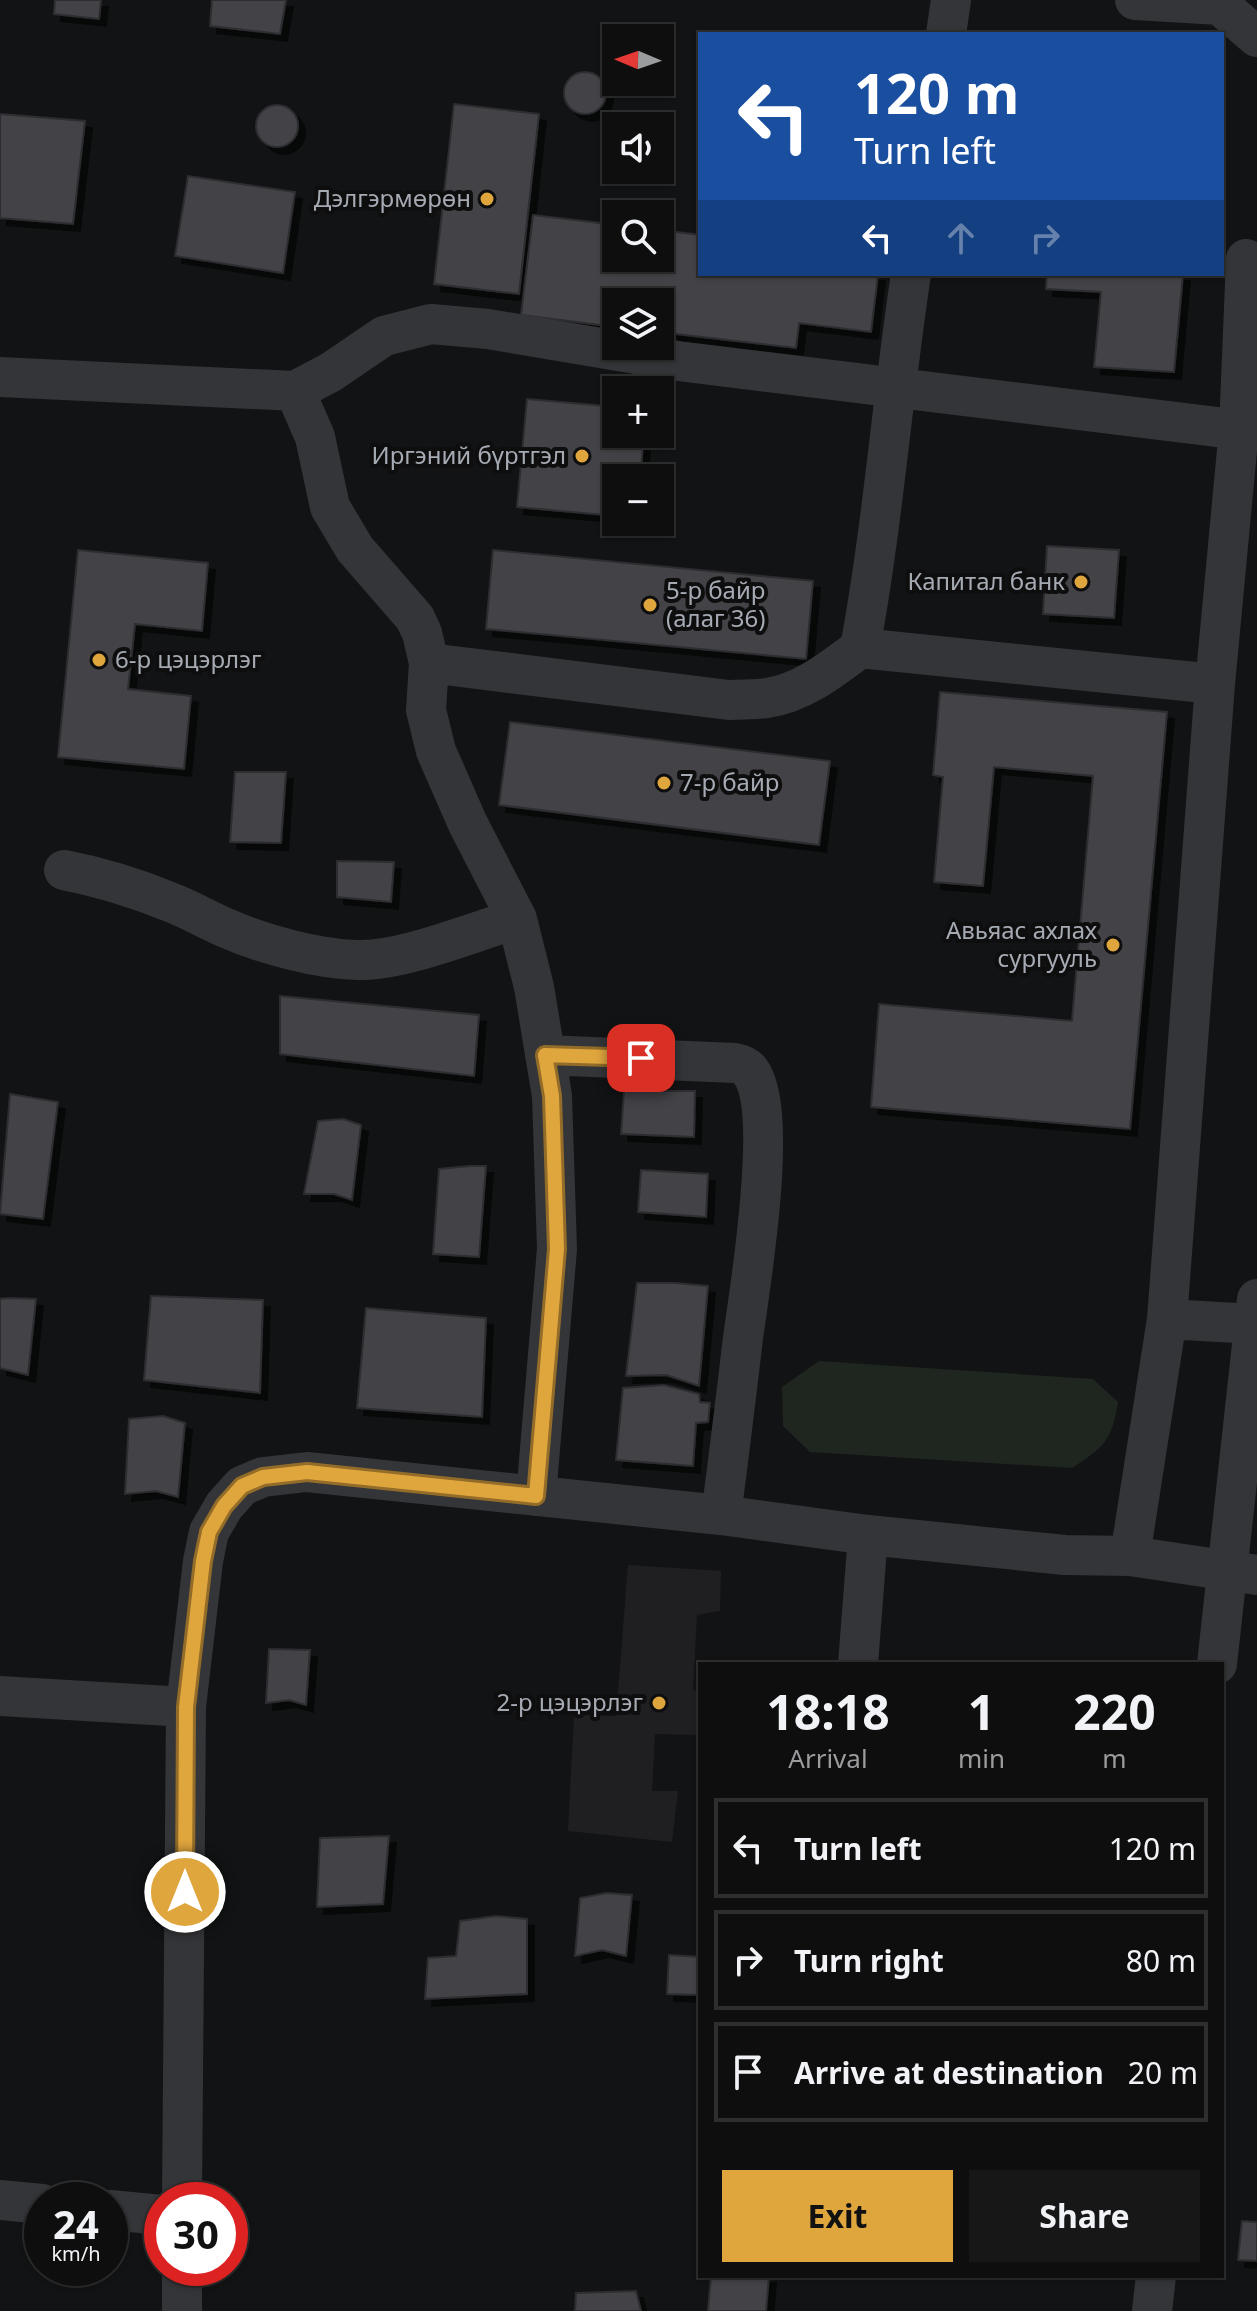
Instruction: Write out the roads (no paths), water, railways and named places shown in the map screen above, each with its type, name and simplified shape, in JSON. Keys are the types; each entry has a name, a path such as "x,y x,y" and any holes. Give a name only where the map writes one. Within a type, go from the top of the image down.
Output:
{"street":[{"path":"946,32 951,0"},
{"path":"1135,0 1220,5 1257,37"},
{"path":"1130,1556 1167,1319 1215,684 1248,430 1246,259"},
{"path":"429,663 742,699 768,698 801,688 860,648 873,575 894,387 911,276"},
{"path":"0,377 295,391 331,372 384,336 431,324 488,329 678,361 1248,430"},
{"path":"295,391 315,437 330,507 355,549 415,618 426,645 429,663 426,710 436,751 468,824 517,919 534,987 552,1096 557,1249 536,1496"},
{"path":"860,648 1215,684"},
{"path":"64,870 96,877 170,902 229,930 263,941 358,961 408,953 517,919"},
{"path":"545,1055 735,1063 750,1071 757,1086 762,1126 761,1195 721,1515"},
{"path":"1167,1319 1256,1312 1242,1572 1218,1662"},
{"path":"182,2182 186,1707 209,1532 224,1506 242,1486 263,1477 307,1472 721,1515 868,1535 1065,1555 1130,1556 1242,1572"},
{"path":"858,1662 868,1535"},
{"path":"0,1696 186,1707"},
{"path":"0,2200 24,2202"},
{"path":"1152,2311 1156,2278"},
{"path":"182,2286 182,2311"}],"place":[{"name":"Дэлгэрмөрөн","path":"487,199"},
{"name":"Иргэний бүртгэл","path":"582,456"},
{"name":"Капитал банк","path":"1081,582"},
{"name":"5-р байр (алаг 36)","path":"650,605"},
{"name":"6-р цэцэрлэг","path":"99,660"},
{"name":"7-р байр","path":"664,783"},
{"name":"Авьяас ахлах сургууль","path":"1113,945"},
{"name":"2-р цэцэрлэг","path":"659,1703"}]}
